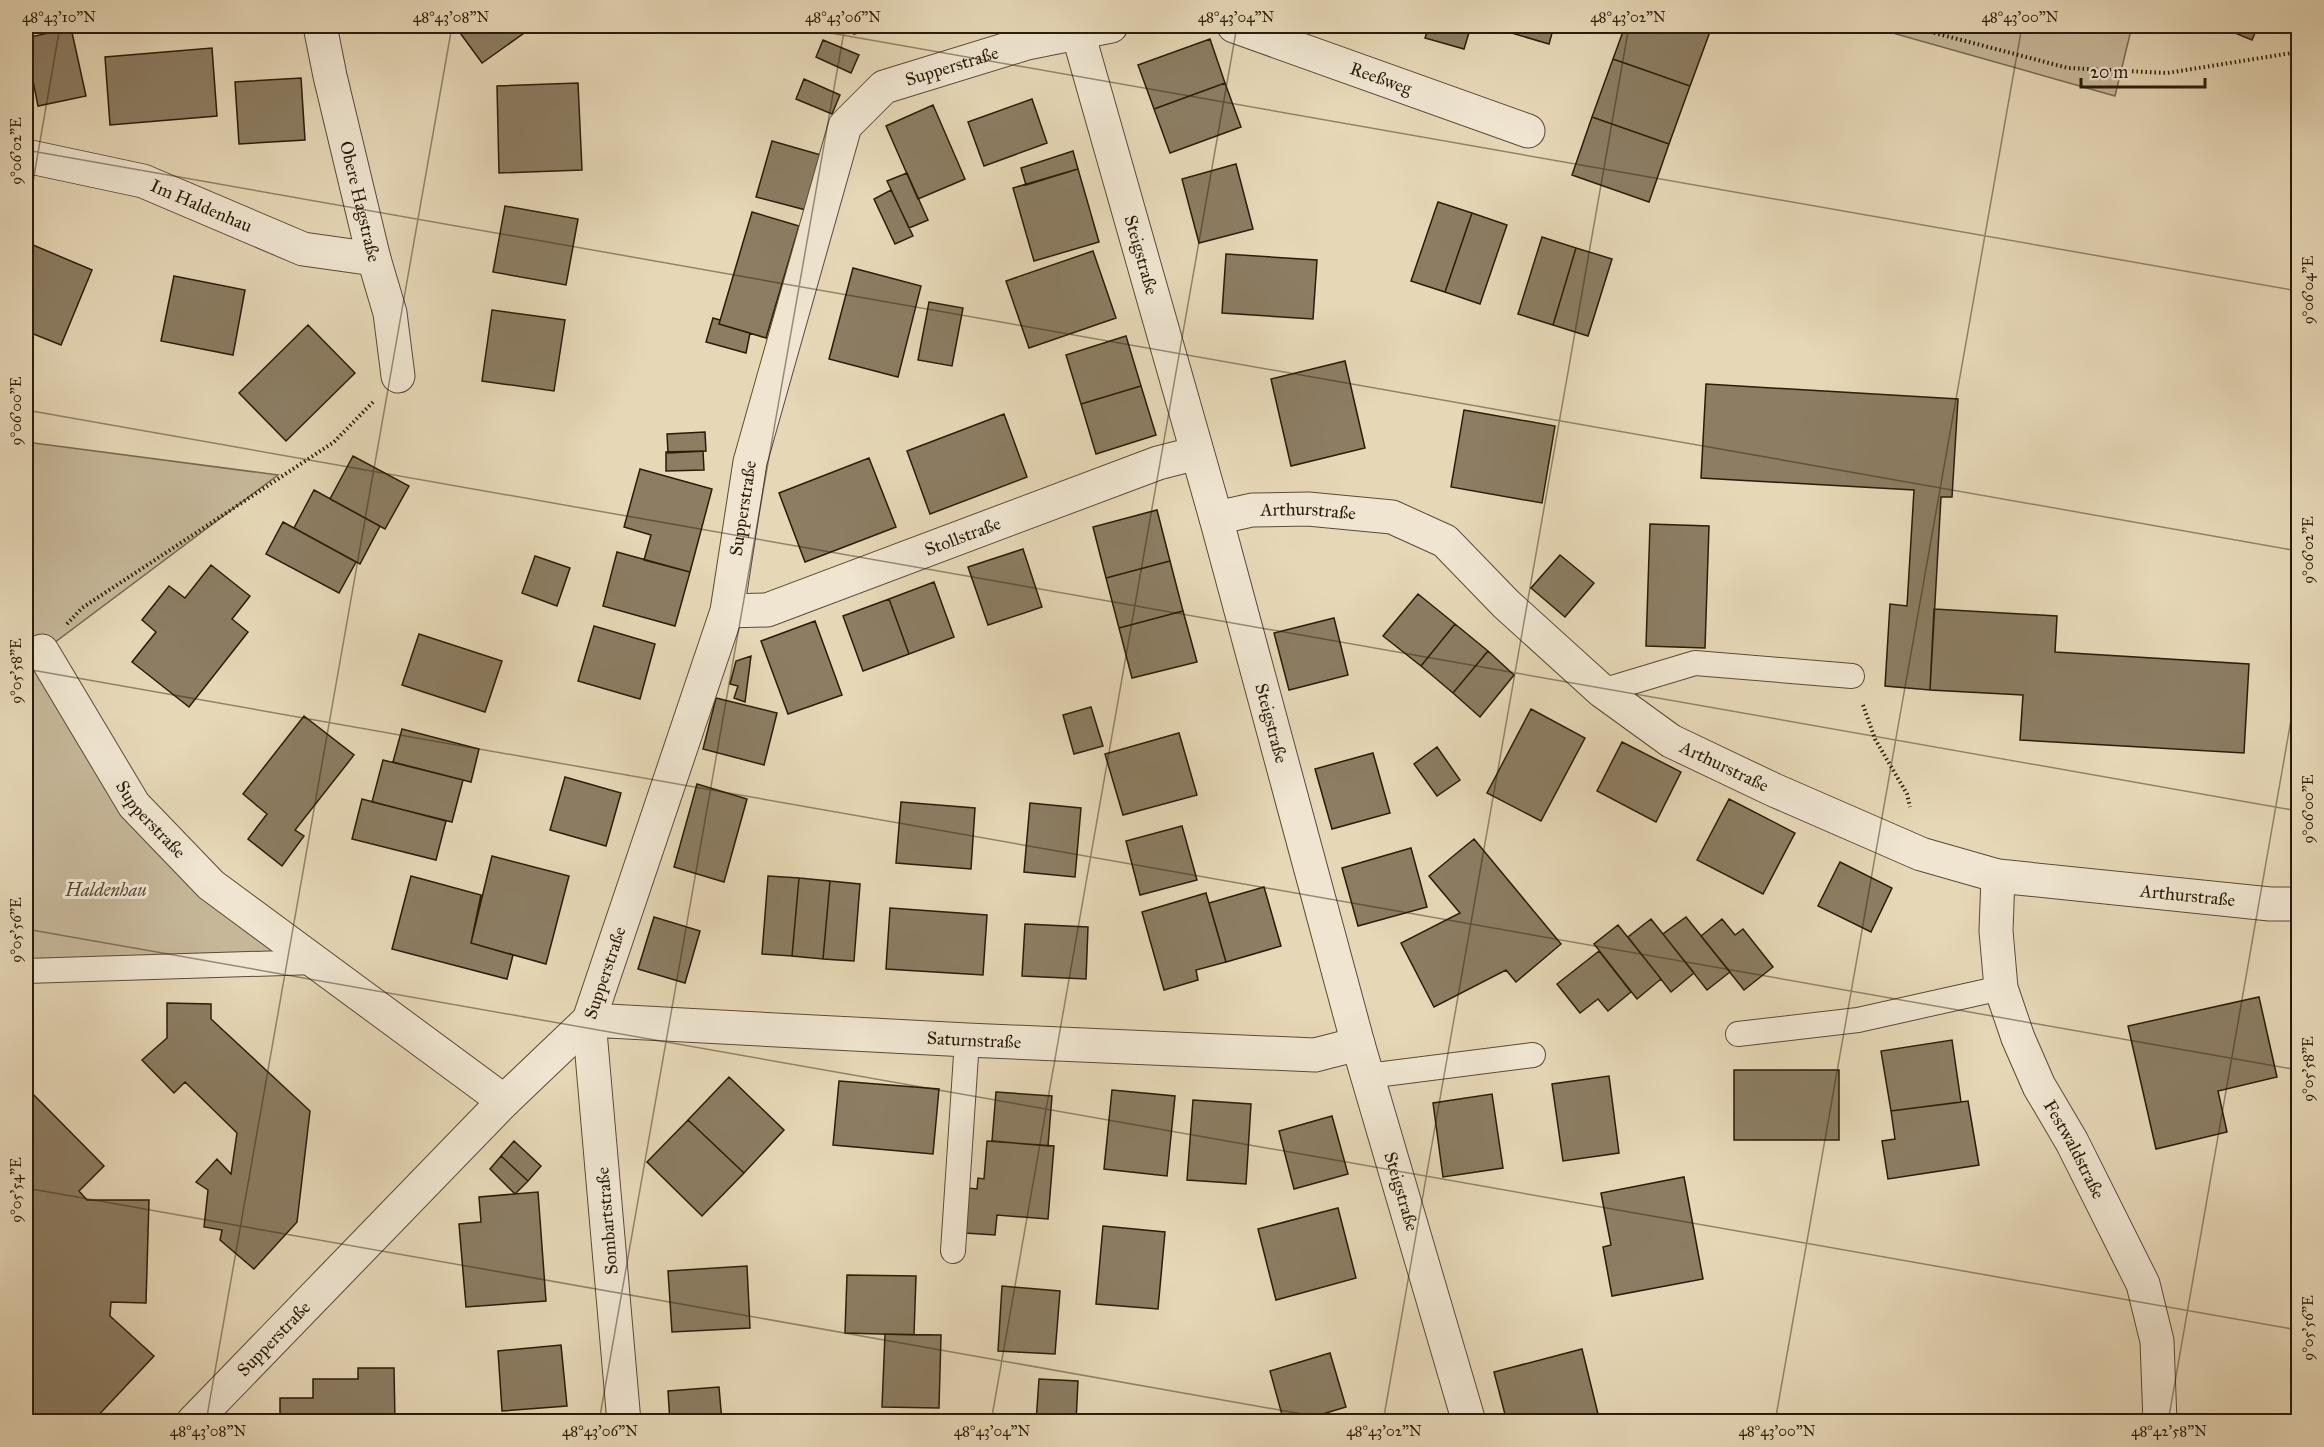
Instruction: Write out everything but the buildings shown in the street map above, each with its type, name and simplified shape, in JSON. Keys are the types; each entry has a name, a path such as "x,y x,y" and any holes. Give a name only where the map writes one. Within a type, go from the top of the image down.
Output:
{"street":[{"name":"Obere Hagstraße","path":"320,26 374,259 390,313 398,376"},
{"path":"1077,29 1111,26"},
{"name":"Reeßweg","path":"1234,26 1528,131"},
{"name":"Steigstraße","path":"1077,29 1216,518 1358,1044 1469,1422"},
{"name":"Supperstraße","path":"193,1422 504,1101 589,1020 727,611 750,462 845,126 884,87 1077,29"},
{"name":"Im Haldenhau","path":"26,156 143,180 303,249 374,259"},
{"name":"Stollstraße","path":"727,611 766,610 1158,463 1197,453"},
{"name":"Arthurstraße","path":"1216,518 1252,510 1308,509 1392,517 1445,541 1506,604 1602,691 1671,741 1774,790 1921,854 1998,876 2270,904 2298,904"},
{"name":"Supperstraße","path":"42,651 134,806 211,885 504,1101"},
{"name":"Festwaldstraße","path":"1998,876 1996,931 2001,988 2018,1038 2039,1086 2072,1142 2143,1284 2157,1341 2160,1422"},
{"name":"Saturnstraße","path":"589,1020 1315,1055 1358,1044"},
{"name":"Sombartstraße","path":"589,1020 624,1422"}],"lane":[{"path":"1602,691 1695,663 1852,676"},
{"path":"26,971 316,962"},
{"path":"1738,1034 1858,1020 2001,988"},
{"path":"953,1251 967,1040"},
{"path":"1368,1076 1533,1055"}],"path":[{"path":"1908,26 2068,68 2167,73 2298,52"},
{"path":"1933,26 1934,32"},
{"path":"42,651 82,608 334,442 398,376"},
{"path":"1852,676 1875,739 1907,794 1921,854"}],"green space":[{"path":"1868,26 2132,26 2115,96"},
{"name":"Haldenhau","path":"26,442 278,475 42,652 134,805 316,962 26,971"}]}
